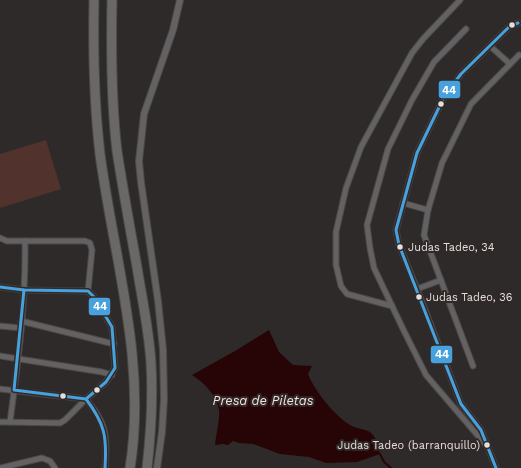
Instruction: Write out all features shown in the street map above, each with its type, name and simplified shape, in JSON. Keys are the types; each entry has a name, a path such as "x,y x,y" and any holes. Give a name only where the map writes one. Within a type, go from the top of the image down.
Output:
{"highway":[{"path":"94,0 93,47 95,102 99,146 128,316 134,365 136,409 130,468"},
{"path":"112,0 112,90 117,149 151,362 152,408 147,468"}],"street":[{"path":"157,468 162,432 164,399 163,350 158,300 139,161 144,114 173,30 180,0"},
{"path":"392,306 347,294 341,286 336,265 336,232 346,188 361,147 412,53 423,39 460,0"},
{"path":"496,468 486,446 481,430 461,404 399,245 396,230 417,153 445,95 461,74 510,26 518,23"},
{"path":"466,29 434,62 412,100 388,149 367,225 374,268 426,375 486,446"},
{"path":"490,46 510,64"},
{"path":"473,366 424,235 428,210 442,163 471,104 519,55"},
{"path":"403,203 428,210"},
{"path":"0,238 7,241 85,241 90,243 92,250 88,291"},
{"path":"10,422 21,328 24,290 25,241"},
{"path":"417,289 441,280"},
{"path":"0,287 24,290 88,291 94,297 112,327 115,368 112,375 106,382 60,423 0,422"},
{"path":"21,321 114,344"},
{"path":"0,326 21,328"},
{"path":"0,356 102,372 112,375"},
{"path":"0,388 86,399 99,417 104,429 106,458 105,468"},
{"path":"0,468 42,458 50,461 54,468"}],"shaded area":[{"path":"46,140 61,189 0,208 0,154"}],"water":[{"name":"Presa de Piletas","path":"269,330 279,352 293,365 312,366 308,374 315,388 326,403 346,422 372,434 378,443 380,454 357,462 326,463 309,457 280,454 253,444 233,441 228,445 215,445 219,410 215,399 209,390 192,375"}],"waterway":[{"path":"380,454 384,462 391,468"}],"transit line":[{"name":"44","path":"496,468 481,430 461,404 399,245 396,230 417,153 445,95 461,74 510,26 518,23"},
{"name":"44","path":"0,287 24,290 88,291 94,297 112,327 115,368 106,382 86,399"},
{"name":"44","path":"24,290 14,390 86,399 97,416 103,431 106,448 105,468"}],"place":[{"name":"Judas Tadeo, 34","path":"400,247"},
{"name":"Judas Tadeo, 36","path":"419,297"},
{"name":"Judas Tadeo (barranquillo)","path":"487,445"}]}
